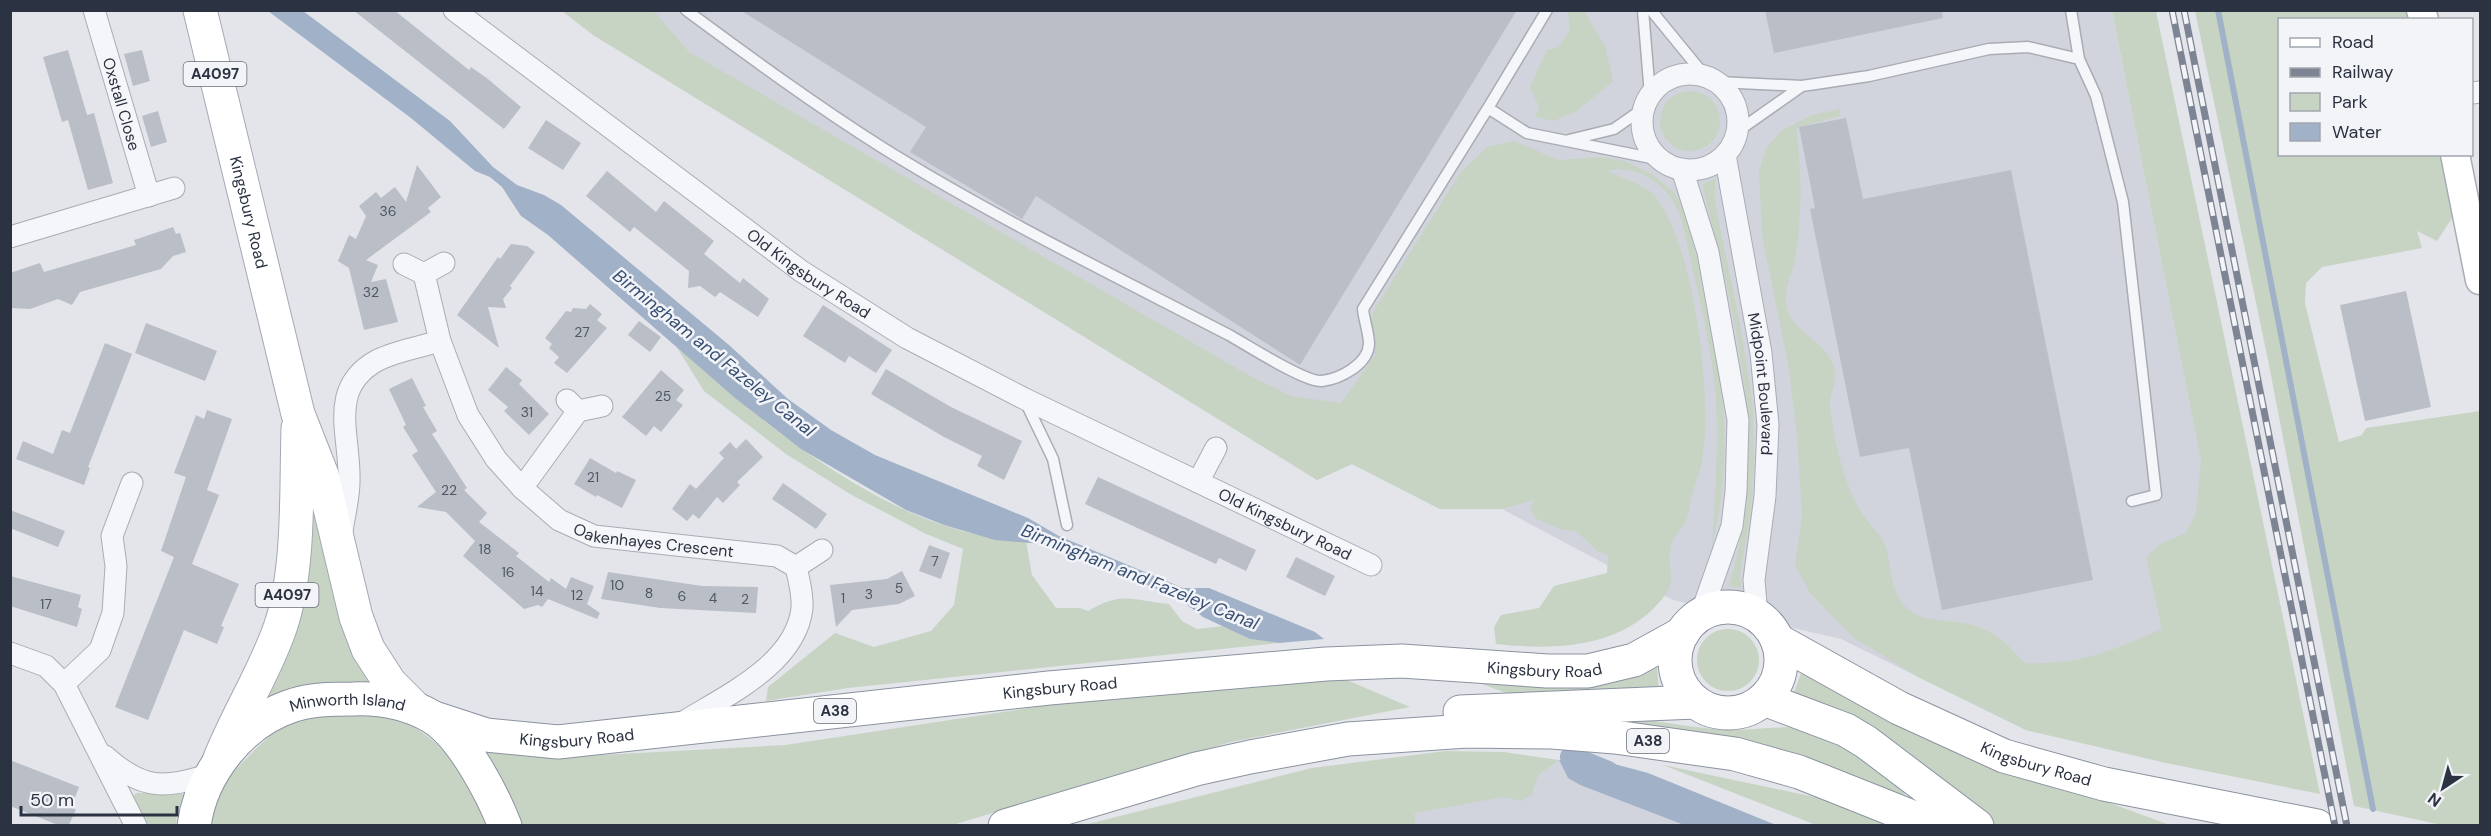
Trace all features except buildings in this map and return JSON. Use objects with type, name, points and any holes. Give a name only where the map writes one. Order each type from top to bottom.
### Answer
[{"type":"main road","name":"Kingsbury Road","points":[[200,10],[298,414],[322,475],[356,617],[368,649],[390,683],[424,712],[486,735],[548,741],[1050,688],[1326,664],[1402,661],[1547,671],[1588,670],[1634,660],[1692,624]]},
{"type":"main road","name":"Kingsbury Road","points":[[215,768],[235,721],[272,648],[286,601],[293,552],[298,414]]},
{"type":"main road","name":"A38","points":[[1692,624],[1712,610],[1736,607],[1767,628]]},
{"type":"main road","points":[[1692,624],[1677,647],[1675,662],[1678,677],[1685,691],[1695,702]]},
{"type":"main road","name":"Kingsbury Road","points":[[1767,628],[1899,708],[2004,756],[2104,784],[2317,825]]},
{"type":"main road","points":[[1767,628],[1781,655],[1780,671],[1774,687],[1764,699],[1846,730],[1977,825]]},
{"type":"main road","name":"Minworth Island","points":[[194,825],[200,795],[215,768],[253,728],[294,705],[331,699],[372,698],[424,712]]},
{"type":"main road","name":"A38","points":[[1348,739],[1387,723],[1431,714],[1512,707],[1695,702],[1723,713],[1738,712],[1764,699]]},
{"type":"main road","points":[[424,712],[481,775],[505,825]]},
{"type":"main road","name":"A38","points":[[1005,825],[1196,769],[1348,739],[1467,731],[1531,732],[1676,744],[1735,754],[1799,772],[1935,825]]},
{"type":"street","name":"Oxstall Close","points":[[94,10],[149,196]]},
{"type":"street","name":"Old Kingsbury Road","points":[[454,10],[801,271],[907,338],[1023,398],[1371,565]]},
{"type":"street","points":[[1691,73],[1711,79],[1728,91],[1735,104],[1738,131],[1725,155],[1712,165],[1698,169],[1682,169],[1661,160],[1651,150],[1644,137],[1642,122],[1647,101],[1666,79],[1677,75],[1691,73]]},
{"type":"street","name":"Midpoint Boulevard","points":[[1725,155],[1761,353],[1768,425],[1765,496],[1754,580],[1767,628]]},
{"type":"street","points":[[2454,156],[2481,280]]},
{"type":"street","name":"Midpoint Boulevard","points":[[1682,169],[1708,252],[1738,420],[1736,492],[1732,526],[1692,624]]},
{"type":"street","points":[[10,237],[174,188]]},
{"type":"street","points":[[404,264],[424,273],[444,263]]},
{"type":"street","name":"Oakenhayes Crescent","points":[[424,273],[440,340],[468,415],[496,459],[522,488],[559,520],[594,537],[777,556],[796,567]]},
{"type":"street","points":[[339,551],[350,482],[344,422],[345,399],[351,383],[378,360],[440,340]]},
{"type":"street","points":[[522,488],[572,405],[602,406]]},
{"type":"street","name":"Old Kingsbury Road","points":[[1198,482],[1216,448]]},
{"type":"street","points":[[64,684],[100,650],[113,613],[116,566],[112,536],[132,483]]},
{"type":"street","points":[[672,729],[775,662],[790,643],[802,608],[796,567],[822,550]]},
{"type":"street","points":[[10,652],[46,666],[64,684],[136,825]]},
{"type":"street","points":[[95,747],[126,775],[142,782],[156,784],[190,780],[215,768]]},
{"type":"lane","points":[[686,10],[765,68],[884,148],[1041,238],[1260,351],[1307,379],[1320,381],[1346,373],[1356,366],[1366,354],[1369,345],[1363,309],[1547,10]]},
{"type":"lane","points":[[1563,142],[1614,129],[1647,101],[1643,10]]},
{"type":"lane","points":[[1651,10],[1711,79],[1802,86],[1869,76],[1989,49],[2028,47],[2079,59]]},
{"type":"lane","points":[[2071,10],[2079,59],[2096,96],[2123,202],[2156,495],[2132,501]]},
{"type":"lane","points":[[1738,131],[1802,86]]},
{"type":"lane","points":[[1488,108],[1527,133],[1661,160]]},
{"type":"lane","points":[[1023,398],[1053,459],[1067,525]]},
{"type":"shaded area","points":[[577,11],[2112,11],[2213,521],[2135,747],[2026,730],[1841,639],[1673,600],[1502,509],[1440,509],[1352,464],[1317,480]]},
{"type":"shaded area","points":[[1559,760],[1568,778],[1580,785],[1684,825],[1226,826],[1364,787]]},
{"type":"green space","points":[[562,11],[654,11],[689,52],[1252,377],[1291,396],[1341,403],[1375,355],[1371,317],[1376,307],[1460,173],[1487,147],[1514,141],[1559,160],[1599,157],[1625,161],[1653,175],[1674,192],[1681,203],[1704,285],[1720,372],[1724,417],[1724,460],[1720,503],[1712,545],[1717,416],[1709,345],[1686,236],[1679,214],[1667,193],[1653,180],[1626,170],[1607,171],[1647,189],[1667,215],[1690,283],[1697,324],[1703,365],[1705,439],[1701,466],[1687,518],[1671,546],[1671,583],[1663,598],[1638,622],[1600,639],[1559,646],[1496,644],[1494,627],[1501,615],[1539,608],[1554,586],[1607,573],[1608,555],[1597,551],[1576,531],[1563,530],[1537,519],[1530,510],[1534,500],[1502,509],[1440,509],[1352,464],[1317,480],[593,35]]},
{"type":"green space","points":[[1568,11],[1584,11],[1605,46],[1613,81],[1577,111],[1554,121],[1535,117],[1539,107],[1530,87],[1547,50],[1559,47],[1570,29]]},
{"type":"green space","points":[[2112,11],[2156,11],[2320,794],[2166,763],[2026,730],[1918,677],[1853,637],[1810,593],[1795,565],[1802,516],[1797,436],[1789,369],[1762,236],[1759,171],[1766,148],[1781,131],[1812,115],[1840,109],[1840,116],[1796,128],[1800,207],[1796,255],[1786,290],[1786,303],[1794,322],[1825,351],[1835,370],[1830,406],[1840,460],[1860,510],[1884,542],[1894,587],[1900,600],[1907,609],[1926,618],[1969,624],[1992,633],[2024,663],[2079,659],[2111,650],[2162,629],[2146,557],[2160,544],[2186,533],[2196,514],[2201,461]]},
{"type":"green space","points":[[2195,11],[2406,11],[2408,18],[2278,18],[2278,156],[2440,156],[2454,215],[2437,241],[2417,231],[2422,248],[2322,267],[2306,283],[2305,303],[2339,442],[2362,435],[2366,428],[2480,411],[2480,825],[2442,825],[2354,806],[2268,360]]},
{"type":"green space","points":[[1684,91],[1696,91],[1707,96],[1715,104],[1720,121],[1718,133],[1707,146],[1696,151],[1684,151],[1673,146],[1665,138],[1660,127],[1660,115],[1665,104],[1673,96]]},
{"type":"green space","points":[[1715,179],[1715,203],[1739,318],[1753,405],[1754,460],[1751,512],[1740,574],[1742,588],[1729,586],[1741,534],[1747,483],[1748,433],[1737,335],[1702,184]]},
{"type":"green space","points":[[676,346],[793,443],[837,473],[883,499],[930,520],[978,535],[1026,541],[1032,575],[1056,608],[1080,608],[1088,611],[1110,601],[1128,598],[1169,604],[1182,621],[1197,629],[1224,626],[1250,639],[1279,643],[848,688],[766,701],[768,687],[835,633],[874,647],[931,631],[954,605],[963,549],[924,533],[850,494],[786,454],[704,391]]},
{"type":"green space","points":[[314,503],[374,685],[342,683],[316,686],[262,707],[308,504]]},
{"type":"green space","points":[[1728,629],[1740,631],[1750,638],[1757,648],[1759,660],[1757,672],[1750,682],[1740,689],[1728,691],[1716,689],[1706,682],[1699,672],[1697,660],[1699,648],[1706,638],[1716,631]]},
{"type":"green space","points":[[1657,667],[1659,690],[1514,696],[1453,673],[1608,682]]},
{"type":"green space","points":[[1802,670],[2044,779],[2170,825],[1995,825],[1793,696]]},
{"type":"green space","points":[[1340,677],[1410,707],[1231,742],[949,826],[518,825],[475,746],[582,756],[785,745],[1102,697]]},
{"type":"green space","points":[[344,708],[398,720],[416,728],[430,738],[454,764],[490,826],[210,826],[215,802],[224,783],[241,763],[274,732],[295,718]]},
{"type":"green space","points":[[1637,719],[1725,730],[1782,727],[1811,729],[1838,739],[1874,764],[1909,793],[1900,795],[1580,723]]},
{"type":"green space","points":[[1446,751],[1504,752],[1559,760],[1538,775],[1532,794],[1522,801],[1503,797],[1415,813],[1415,825],[1084,825],[1312,768]]},
{"type":"green space","points":[[1663,765],[1834,801],[1907,825],[1816,825]]},
{"type":"green space","points":[[137,793],[185,794],[177,813],[176,825],[148,825],[133,796]]},
{"type":"water","points":[[268,11],[303,11],[450,121],[493,167],[517,185],[544,195],[561,205],[729,345],[788,399],[831,430],[875,455],[1028,518],[1059,536],[1183,588],[1209,588],[1315,632],[1324,639],[1279,643],[1250,639],[1203,617],[1178,598],[1054,545],[995,540],[944,525],[906,510],[801,449],[735,398],[548,235],[521,216],[502,187],[490,177],[475,171],[411,118]]},
{"type":"water","points":[[1559,760],[1607,762],[1648,773],[1776,825],[1684,825],[1580,785],[1568,778]]},
{"type":"waterway","points":[[2218,10],[2373,809]]},
{"type":"waterway","name":"Birmingham and Fazeley Canal","points":[[1571,757],[1608,772]]},
{"type":"railway","points":[[2172,10],[2335,826]]},
{"type":"railway","points":[[2184,10],[2347,826]]}]
